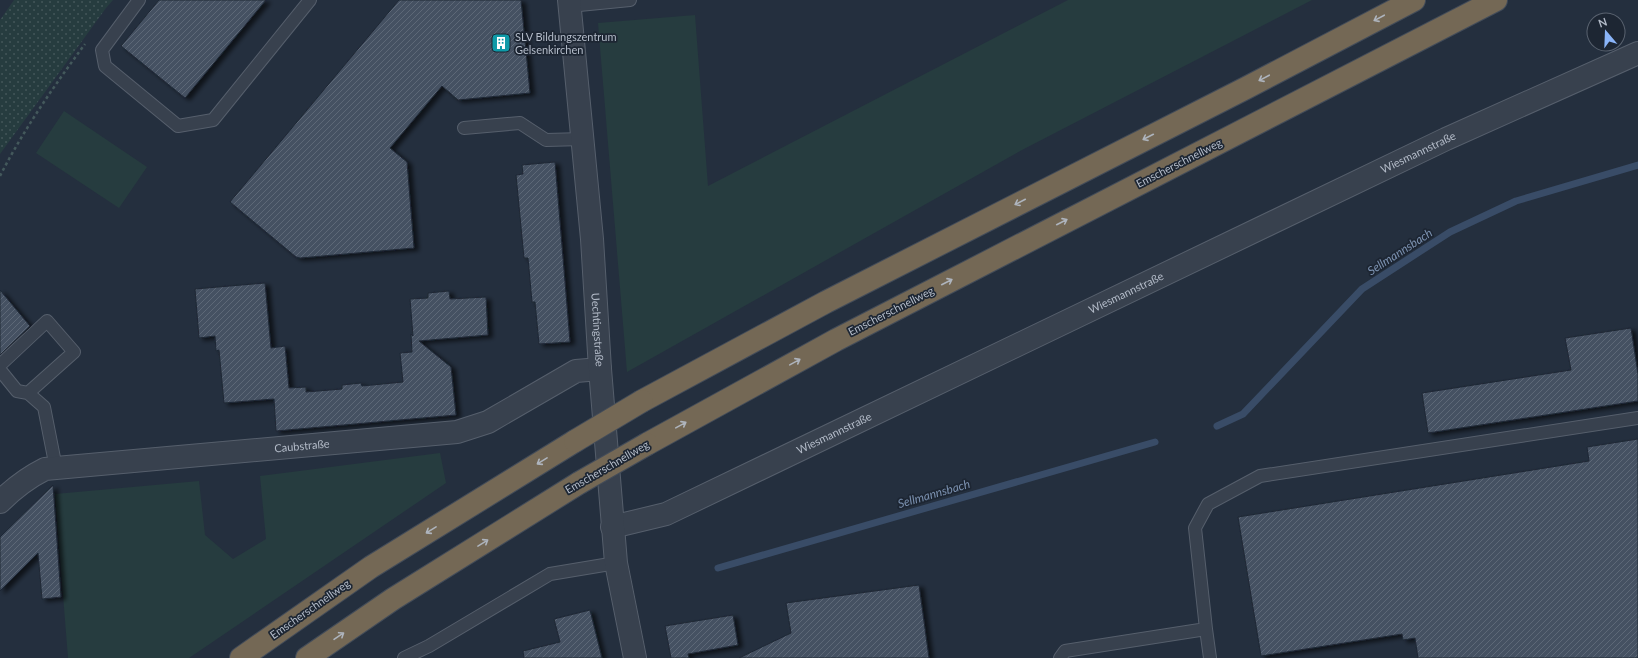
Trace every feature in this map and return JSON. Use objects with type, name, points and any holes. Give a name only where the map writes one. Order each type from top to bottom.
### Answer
[{"type":"highway","name":"Emscherschnellweg","points":[[241,658],[371,567],[642,401],[826,302],[1414,0]]},
{"type":"highway","name":"Emscherschnellweg","points":[[306,658],[392,599],[579,483],[647,444],[836,340],[1496,0]]},
{"type":"street","name":"Uechtingstraße","points":[[569,3],[592,239],[612,527],[616,563],[635,658]]},
{"type":"street","name":"Wiesmannstraße","points":[[612,527],[666,514],[1446,139],[1638,53]]},
{"type":"street","name":"Caubstraße","points":[[0,502],[30,476],[45,469],[457,432],[488,422],[576,371],[600,369]]},
{"type":"lane","points":[[139,0],[102,50],[105,66],[178,126],[213,120],[310,0]]},
{"type":"lane","points":[[569,3],[630,0]]},
{"type":"lane","points":[[464,128],[520,122],[546,140],[583,139]]},
{"type":"lane","points":[[0,365],[47,320],[74,352],[28,393]]},
{"type":"lane","points":[[0,370],[18,391],[28,393],[44,407],[56,468]]},
{"type":"lane","points":[[1210,658],[1195,528],[1208,504],[1260,476],[1638,418]]},
{"type":"lane","points":[[404,658],[429,646],[550,574],[616,563]]},
{"type":"lane","points":[[1060,658],[1065,651],[1206,629]]},
{"type":"path","points":[[0,176],[19,141],[85,43]]},
{"type":"green space","points":[[14,0],[113,0],[0,154],[0,20]]},
{"type":"green space","points":[[1068,0],[1312,0],[1022,150],[627,372],[598,23],[695,15],[708,186]]},
{"type":"green space","points":[[64,111],[147,167],[119,208],[36,153]]},
{"type":"green space","points":[[440,453],[446,483],[189,658],[68,658],[55,494],[199,481],[205,535],[233,559],[266,539],[260,476]]},
{"type":"building","points":[[159,0],[266,0],[185,98],[121,46]]},
{"type":"building","points":[[399,0],[521,0],[530,93],[458,100],[442,86],[390,148],[407,162],[414,248],[300,258],[296,257],[230,202]]},
{"type":"building","points":[[555,162],[570,342],[539,344],[535,302],[532,302],[528,258],[524,258],[516,175],[523,174],[522,165]]},
{"type":"building","points":[[265,283],[271,348],[285,346],[289,388],[306,387],[306,392],[342,389],[342,385],[361,383],[362,386],[403,382],[400,353],[412,352],[411,334],[413,336],[410,299],[428,298],[428,293],[449,291],[450,299],[486,297],[488,335],[419,341],[451,367],[456,415],[276,431],[274,399],[224,403],[219,350],[216,351],[215,336],[199,338],[195,289]]},
{"type":"building","points":[[0,290],[30,326],[0,355]]},
{"type":"building","points":[[1631,328],[1638,374],[1638,401],[1428,433],[1422,393],[1571,370],[1565,338]]},
{"type":"building","points":[[1638,439],[1638,658],[1418,658],[1415,638],[1403,640],[1402,634],[1261,656],[1238,517],[1589,461],[1587,447]]},
{"type":"building","points":[[53,485],[61,597],[42,599],[38,553],[0,591],[0,537]]},
{"type":"building","points":[[919,585],[929,658],[739,658],[791,633],[786,603]]},
{"type":"building","points":[[590,610],[602,658],[524,658],[523,651],[560,642],[554,619]]},
{"type":"building","points":[[733,615],[738,645],[688,654],[689,658],[671,658],[665,626]]},
{"type":"waterway","name":"Sellmannsbach","points":[[1217,426],[1243,414],[1362,289],[1450,232],[1516,201],[1638,165]]},
{"type":"waterway","name":"Sellmannsbach","points":[[718,568],[1155,442]]},
{"type":"place","name":"SLV Bildungszentrum Gelsenkirchen","points":[[501,43]]}]
